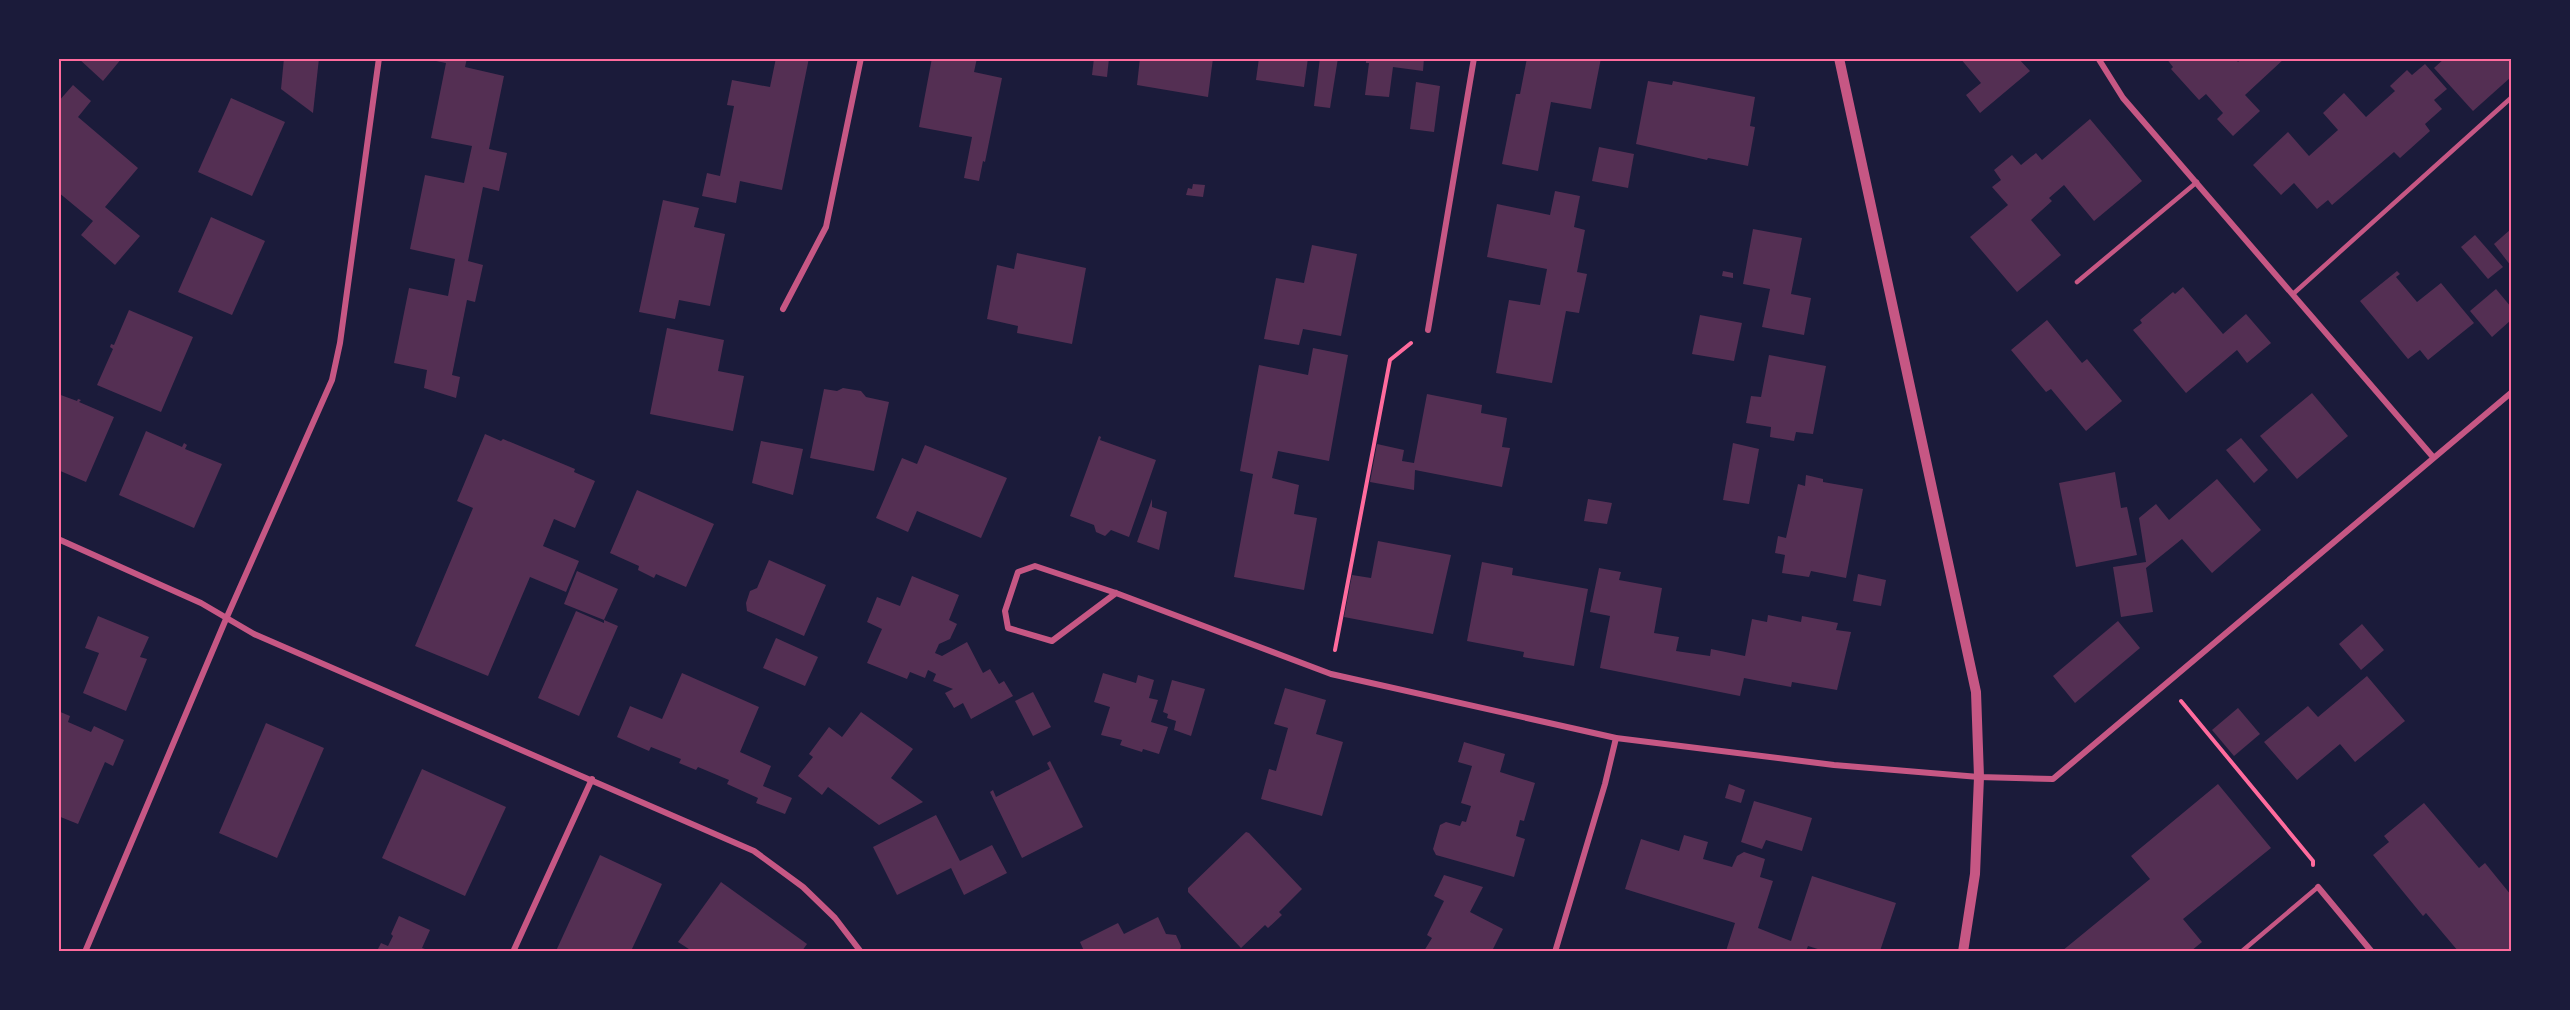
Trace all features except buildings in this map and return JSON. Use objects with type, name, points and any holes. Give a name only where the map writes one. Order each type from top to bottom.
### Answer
[{"type":"street","points":[[85,951],[226,619],[332,380],[340,343],[379,58]]},
{"type":"street","points":[[783,309],[826,227],[861,58]]},
{"type":"street","points":[[1428,330],[1474,58]]},
{"type":"street","points":[[1839,58],[1976,692],[1979,777],[1975,874],[1963,951]]},
{"type":"street","points":[[2098,58],[2123,98],[2433,457]]},
{"type":"street","points":[[1116,593],[1052,641],[1008,628],[1005,611],[1018,572],[1035,566],[1116,593],[1331,674],[1616,738],[1834,765],[1979,777],[2053,779],[2511,392]]},
{"type":"street","points":[[58,539],[201,603],[254,634],[754,851],[811,895],[835,918],[861,951]]},
{"type":"street","points":[[1555,951],[1605,784],[1616,738]]},
{"type":"street","points":[[513,951],[592,779]]},
{"type":"street","points":[[2318,887],[2372,951]]},
{"type":"lane","points":[[2294,294],[2511,97]]},
{"type":"lane","points":[[2077,282],[2197,182]]},
{"type":"lane","points":[[2241,951],[2318,887]]},
{"type":"path","points":[[1331,674],[1390,360],[1428,330]]},
{"type":"path","points":[[2167,684],[2313,861],[2318,887]]}]
